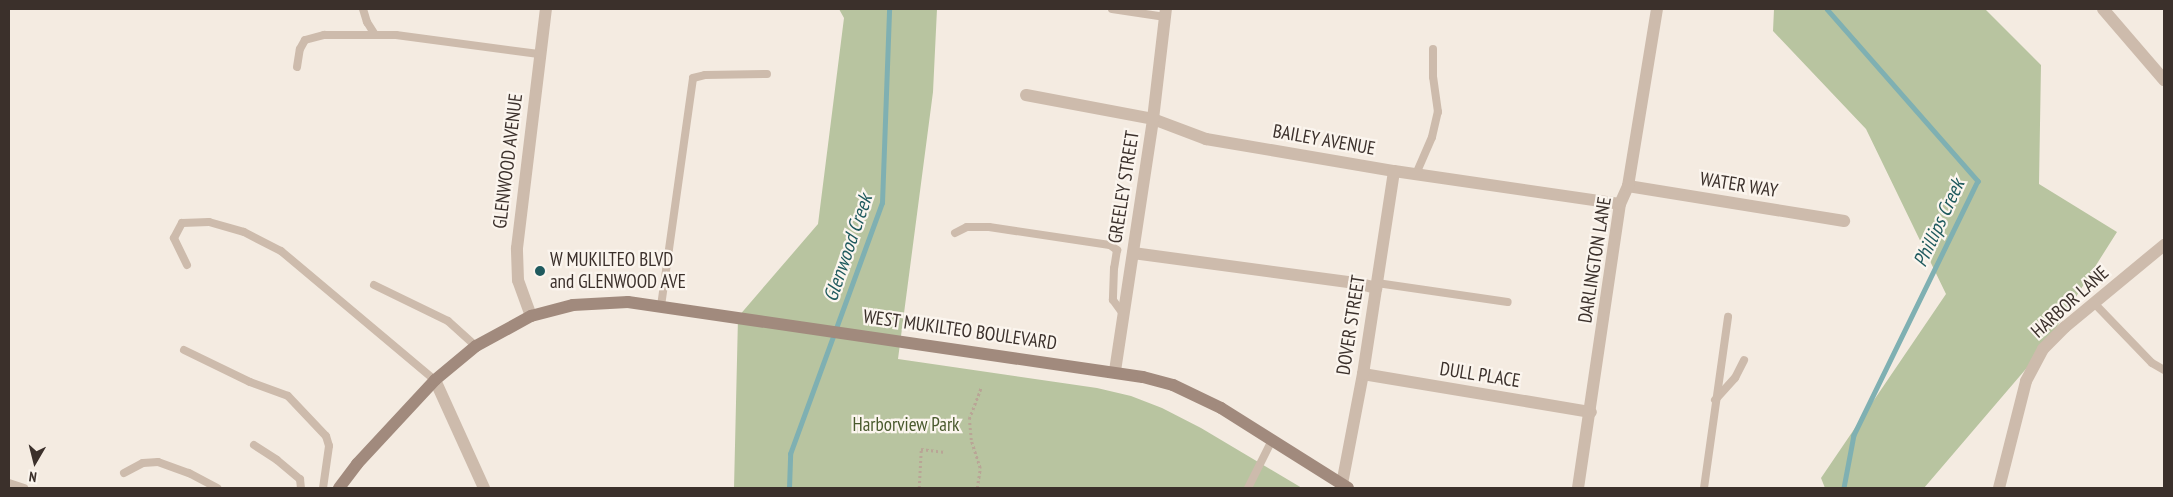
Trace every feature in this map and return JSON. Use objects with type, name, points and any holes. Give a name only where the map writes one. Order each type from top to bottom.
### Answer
[{"type":"main road","name":"WEST MUKILTEO BOULEVARD","points":[[339,488],[356,464],[435,380],[476,346],[531,316],[573,304],[628,302],[1115,371],[1173,385],[1196,395],[1345,486]]},
{"type":"street","name":"GLENWOOD AVENUE","points":[[531,316],[518,280],[517,248],[546,9]]},
{"type":"street","name":"DARLINGTON LANE","points":[[1578,488],[1591,412],[1620,204],[1628,186],[1657,9]]},
{"type":"street","points":[[2103,9],[2164,80]]},
{"type":"street","name":"GREELEY STREET","points":[[1115,371],[1153,119],[1166,13]]},
{"type":"street","name":"BAILEY AVENUE","points":[[1026,95],[1153,119],[1206,139],[1394,171],[1620,204]]},
{"type":"street","name":"DOVER STREET","points":[[1345,486],[1394,171]]},
{"type":"street","name":"WATER WAY","points":[[1628,186],[1844,221]]},
{"type":"street","name":"HARBOR LANE","points":[[1999,488],[2026,380],[2044,349],[2094,303],[2164,245]]},
{"type":"street","points":[[1133,253],[1377,286]]},
{"type":"street","name":"DULL PLACE","points":[[1363,374],[1591,412]]},
{"type":"street","points":[[435,380],[484,488]]},
{"type":"lane","points":[[363,9],[366,22],[375,35]]},
{"type":"lane","points":[[1112,9],[1166,13]]},
{"type":"lane","points":[[297,67],[300,49],[305,40],[324,35],[396,35],[540,54]]},
{"type":"lane","points":[[1416,174],[1432,138],[1438,112],[1433,77],[1433,49]]},
{"type":"lane","points":[[661,306],[693,78],[705,75],[767,74]]},
{"type":"lane","points":[[187,265],[174,238],[182,223],[209,222],[244,232],[281,251],[435,380]]},
{"type":"lane","points":[[955,233],[967,227],[989,227],[1110,245],[1117,250],[1114,268],[1113,300],[1123,314]]},
{"type":"lane","points":[[374,285],[448,321],[476,346]]},
{"type":"lane","points":[[1377,286],[1508,302]]},
{"type":"lane","points":[[2094,303],[2152,363],[2164,370]]},
{"type":"lane","points":[[1704,488],[1728,317]]},
{"type":"lane","points":[[184,350],[250,382],[288,396],[326,436],[329,446],[323,488]]},
{"type":"lane","points":[[1715,400],[1735,378],[1744,360]]},
{"type":"lane","points":[[1248,488],[1272,440]]},
{"type":"lane","points":[[254,445],[295,474],[300,479],[302,488]]},
{"type":"lane","points":[[124,473],[143,463],[158,462],[189,473],[218,488]]},
{"type":"lane","points":[[9,483],[24,488]]},
{"type":"path","points":[[977,488],[980,468],[972,440],[969,419],[981,388]]},
{"type":"path","points":[[919,488],[921,449],[945,452]]},
{"type":"green space","name":"Harborview Park","points":[[839,9],[937,9],[933,92],[898,359],[1097,388],[1131,396],[1162,408],[1201,428],[1302,488],[734,488],[738,317],[818,224],[844,18]]},
{"type":"green space","points":[[1774,9],[1985,9],[2041,65],[2039,184],[2117,232],[2043,349],[1924,488],[1825,488],[1821,478],[1946,294],[1866,129],[1773,31]]},
{"type":"waterway","name":"Glenwood Creek","points":[[789,488],[790,454],[882,203],[889,9]]},
{"type":"waterway","name":"Phillips Creek","points":[[1827,9],[1978,181],[1854,435],[1844,488]]},
{"type":"place","name":"W MUKILTEO BLVD and GLENWOOD AVE","points":[[540,271]]}]
